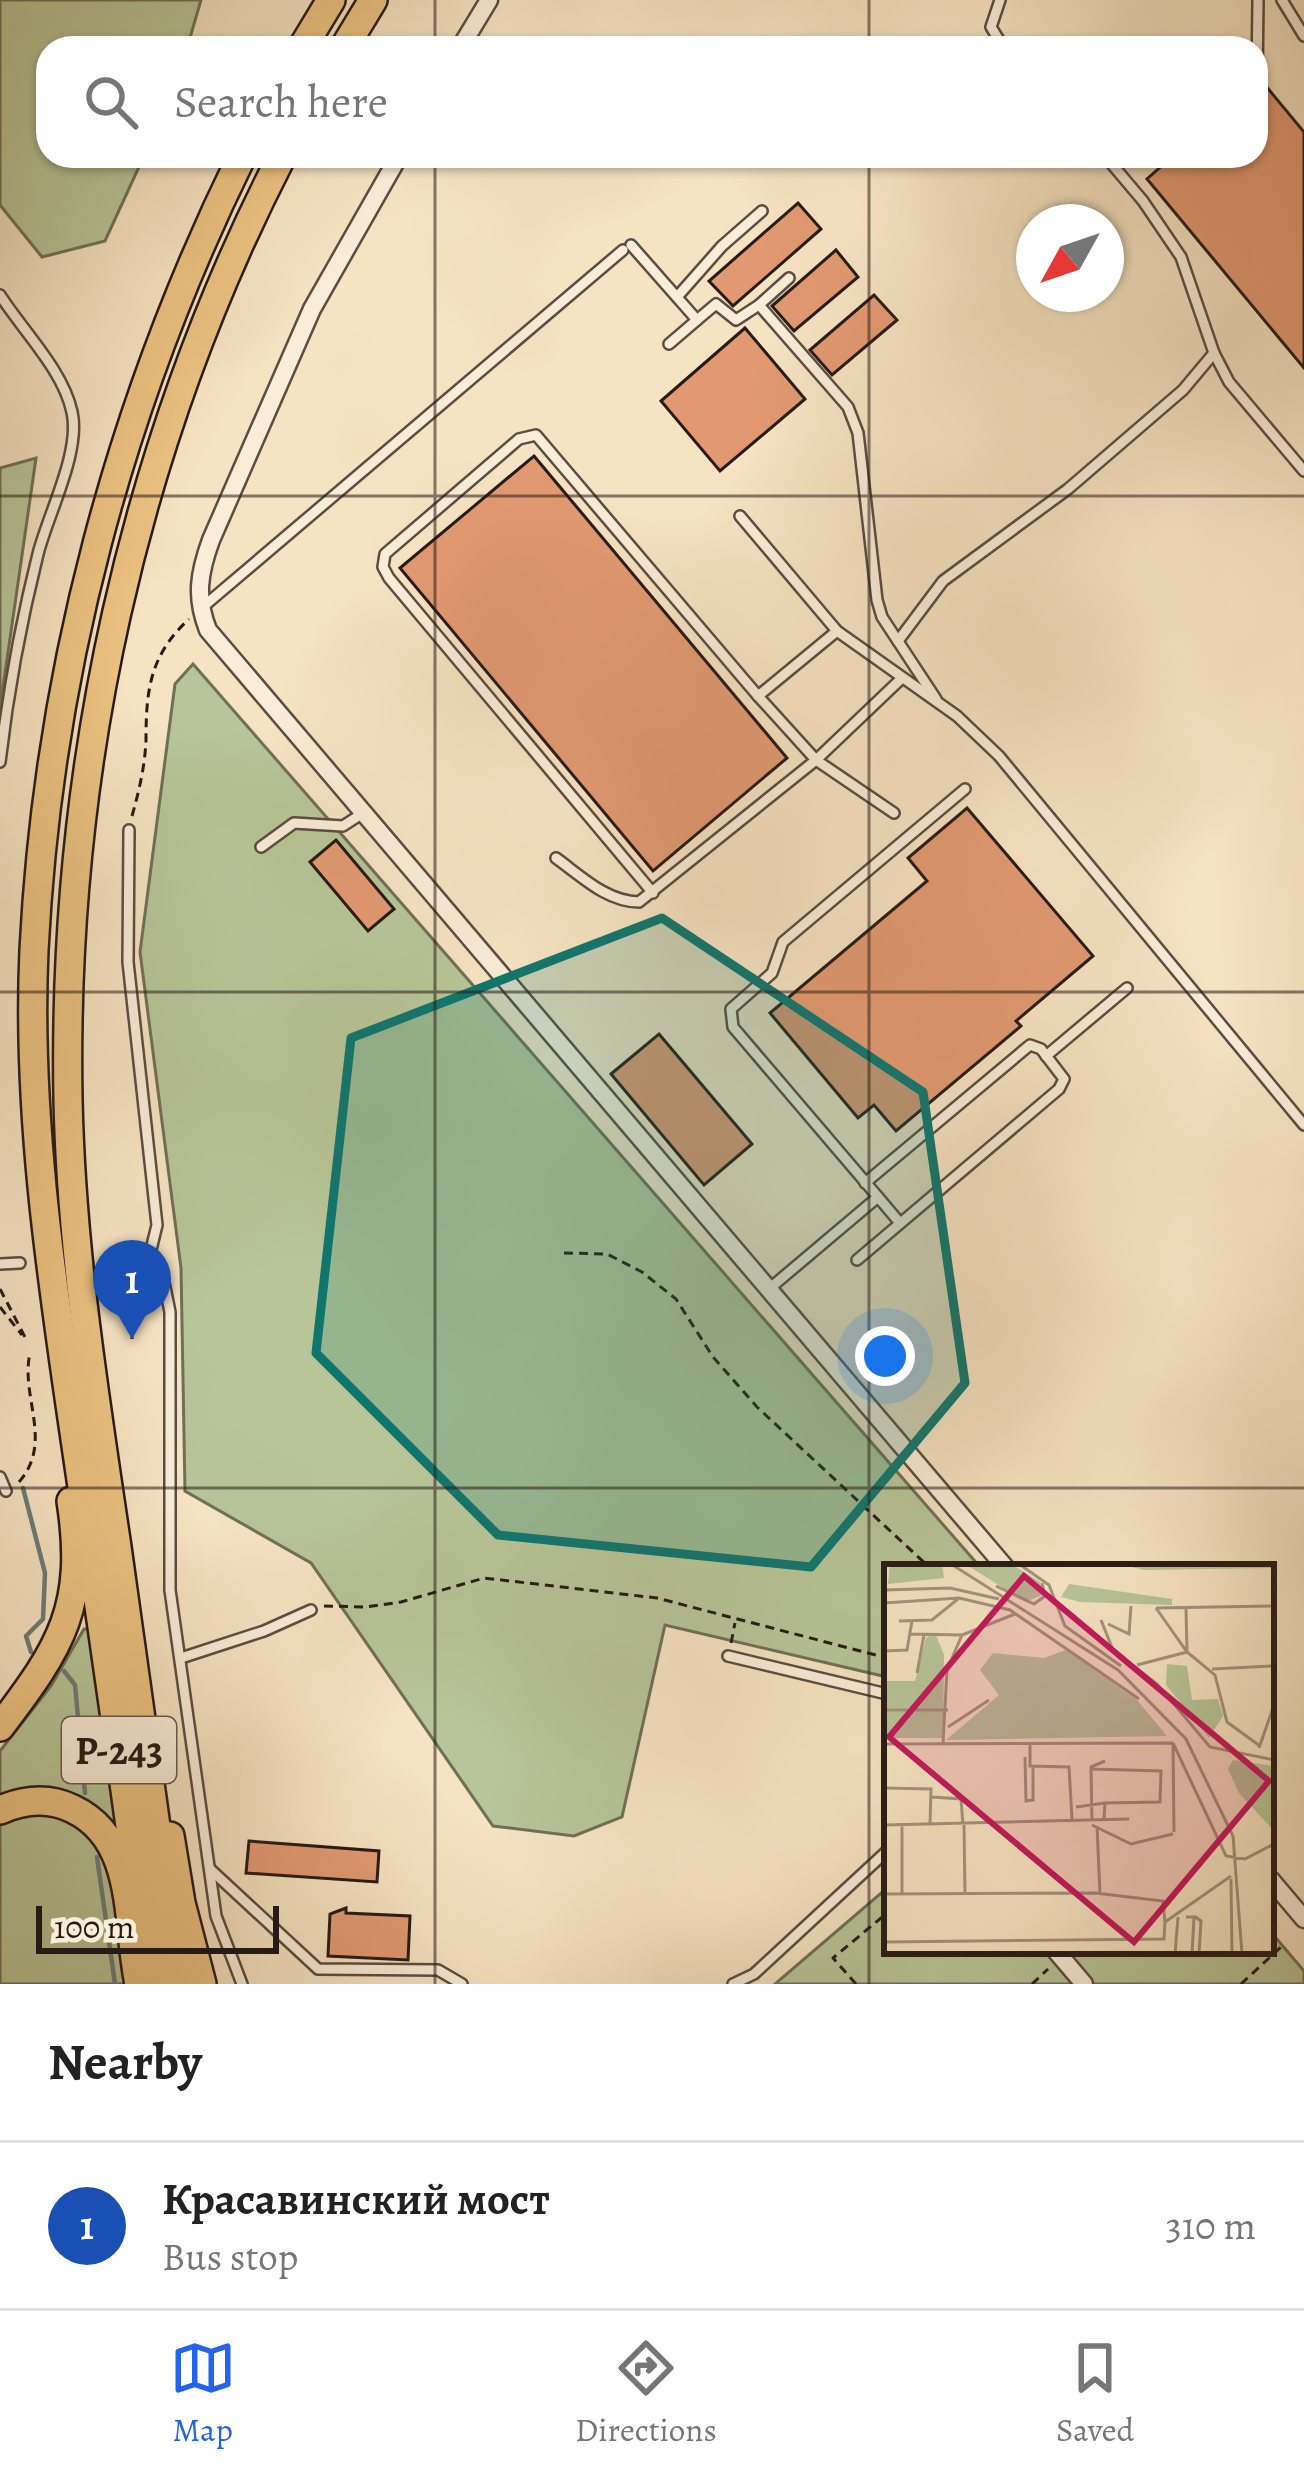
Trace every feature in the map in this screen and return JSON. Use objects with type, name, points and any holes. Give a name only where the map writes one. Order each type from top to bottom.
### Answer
[{"type":"main road","points":[[309,36],[331,0]]},
{"type":"main road","points":[[351,36],[373,0]]},
{"type":"main road","name":"Р-243","points":[[152,1984],[41,1162],[34,950],[50,788],[69,669],[107,502],[137,404],[177,300],[237,168]]},
{"type":"main road","name":"Р-243","points":[[178,1984],[79,1270],[68,1103],[69,952],[84,791],[107,655],[155,463],[210,312],[276,168]]},
{"type":"main road","points":[[0,1727],[50,1658],[75,1592],[75,1529],[41,1291],[41,1162]]},
{"type":"main road","points":[[61,1437],[87,1516]]},
{"type":"main road","points":[[118,1552],[148,1682],[181,1903],[202,1984]]},
{"type":"main road","points":[[0,1810],[26,1802],[60,1804],[86,1816],[108,1838],[122,1865],[139,1984]]},
{"type":"street","points":[[467,36],[489,0]]},
{"type":"street","points":[[392,168],[312,309],[199,574],[200,609],[208,630],[1002,1564]]},
{"type":"street","points":[[1274,1884],[1304,1919]]},
{"type":"street","points":[[1059,1954],[1084,1984]]},
{"type":"lane","points":[[997,36],[991,27],[1000,0]]},
{"type":"lane","points":[[1257,36],[1258,0]]},
{"type":"lane","points":[[1282,0],[1304,36]]},
{"type":"lane","points":[[1291,10],[1303,0]]},
{"type":"lane","points":[[1115,168],[1181,257],[1214,353],[1229,382],[1304,471]]},
{"type":"lane","points":[[677,298],[722,246],[762,212]]},
{"type":"lane","points":[[200,609],[627,247],[697,320]]},
{"type":"lane","points":[[669,344],[716,304],[736,320],[790,278]]},
{"type":"lane","points":[[0,295],[63,386],[73,415],[72,443],[29,596],[0,762]]},
{"type":"lane","points":[[759,304],[856,420],[877,600],[939,704]]},
{"type":"lane","points":[[898,641],[943,580],[1068,489],[1183,390],[1214,353]]},
{"type":"lane","points":[[653,893],[383,567],[385,554],[519,439],[536,435],[816,760],[894,813]]},
{"type":"lane","points":[[740,516],[837,631],[939,704],[999,756],[1304,1125]]},
{"type":"lane","points":[[758,696],[837,631]]},
{"type":"lane","points":[[556,858],[624,902],[639,902],[816,760],[902,678]]},
{"type":"lane","points":[[900,1223],[733,1027],[730,1009],[772,973],[783,942],[964,789]]},
{"type":"lane","points":[[262,847],[294,823],[344,826],[363,813]]},
{"type":"lane","points":[[130,830],[128,962],[158,1225],[148,1262]]},
{"type":"lane","points":[[1046,1056],[1127,988]]},
{"type":"lane","points":[[857,1260],[1064,1084],[1064,1078],[1035,1045],[1025,1048],[865,1183]]},
{"type":"lane","points":[[769,1289],[878,1198]]},
{"type":"lane","points":[[115,1253],[148,1262],[162,1272],[170,1312],[169,1567],[216,1916],[242,1984]]},
{"type":"lane","points":[[0,1264],[20,1263]]},
{"type":"lane","points":[[0,1477],[6,1491]]},
{"type":"lane","points":[[181,1658],[311,1610]]},
{"type":"lane","points":[[728,1656],[884,1693]]},
{"type":"lane","points":[[733,1984],[754,1975],[884,1854]]},
{"type":"lane","points":[[210,1869],[318,1969],[438,1970],[462,1984]]},
{"type":"path","points":[[130,830],[143,768],[148,681],[170,636],[200,609]]},
{"type":"path","points":[[564,1253],[607,1254],[676,1299],[713,1357],[757,1407],[925,1564]]},
{"type":"path","points":[[132,1339],[133,1315],[148,1262]]},
{"type":"path","points":[[0,1289],[27,1341],[0,1307]]},
{"type":"path","points":[[6,1491],[23,1478],[36,1449],[29,1353]]},
{"type":"path","points":[[311,1610],[332,1603],[366,1607],[401,1601],[484,1578],[657,1598],[884,1657]]},
{"type":"path","points":[[728,1656],[736,1619]]},
{"type":"path","points":[[856,1984],[833,1958],[884,1915]]},
{"type":"path","points":[[1274,1953],[1282,1946]]},
{"type":"path","points":[[1241,1984],[1273,1954]]},
{"type":"highlighted area","points":[[662,918],[923,1092],[965,1383],[811,1567],[498,1535],[316,1353],[351,1038]]},
{"type":"green space","points":[[0,0],[201,0],[190,36],[36,36],[36,168],[138,168],[105,241],[42,257],[0,205]]},
{"type":"green space","points":[[36,458],[0,708],[0,468]]},
{"type":"green space","points":[[193,664],[977,1564],[884,1564],[884,1676],[665,1625],[622,1817],[574,1836],[493,1826],[311,1563],[185,1491],[181,1268],[140,952],[175,684]]},
{"type":"green space","points":[[84,1629],[90,1629],[93,1636],[117,1831],[0,1801],[0,1751],[51,1686]]},
{"type":"green space","points":[[59,1811],[105,1849],[133,1984],[0,1984],[0,1819]]},
{"type":"green space","points":[[884,1891],[884,1954],[1274,1954],[1274,1936],[1304,1971],[1304,1984],[775,1984]]},
{"type":"building","points":[[1268,89],[1304,132],[1304,368],[1147,179],[1159,168],[1268,168]]},
{"type":"building","points":[[798,203],[821,229],[733,306],[709,281]]},
{"type":"building","points":[[836,250],[858,277],[794,331],[772,306]]},
{"type":"building","points":[[874,295],[897,320],[832,375],[810,350]]},
{"type":"building","points":[[745,328],[805,399],[720,471],[661,401]]},
{"type":"building","points":[[534,456],[787,758],[653,871],[400,568]]},
{"type":"building","points":[[967,808],[1093,956],[1016,1021],[1021,1026],[896,1131],[874,1105],[858,1118],[770,1013],[927,881],[908,858]]},
{"type":"building","points":[[336,840],[394,909],[368,931],[310,862]]},
{"type":"building","points":[[659,1034],[752,1144],[704,1185],[611,1074]]},
{"type":"building","points":[[249,1841],[379,1851],[377,1882],[246,1873]]},
{"type":"building","points":[[346,1908],[346,1913],[410,1916],[408,1960],[328,1956],[330,1914]]},
{"type":"waterway","points":[[23,1488],[45,1573],[43,1619],[26,1636],[31,1652]]},
{"type":"waterway","points":[[64,1671],[75,1685],[85,1793]]},
{"type":"waterway","points":[[97,1857],[115,1984]]},
{"type":"place","name":"Красавинский мост","points":[[132,1339]]}]
